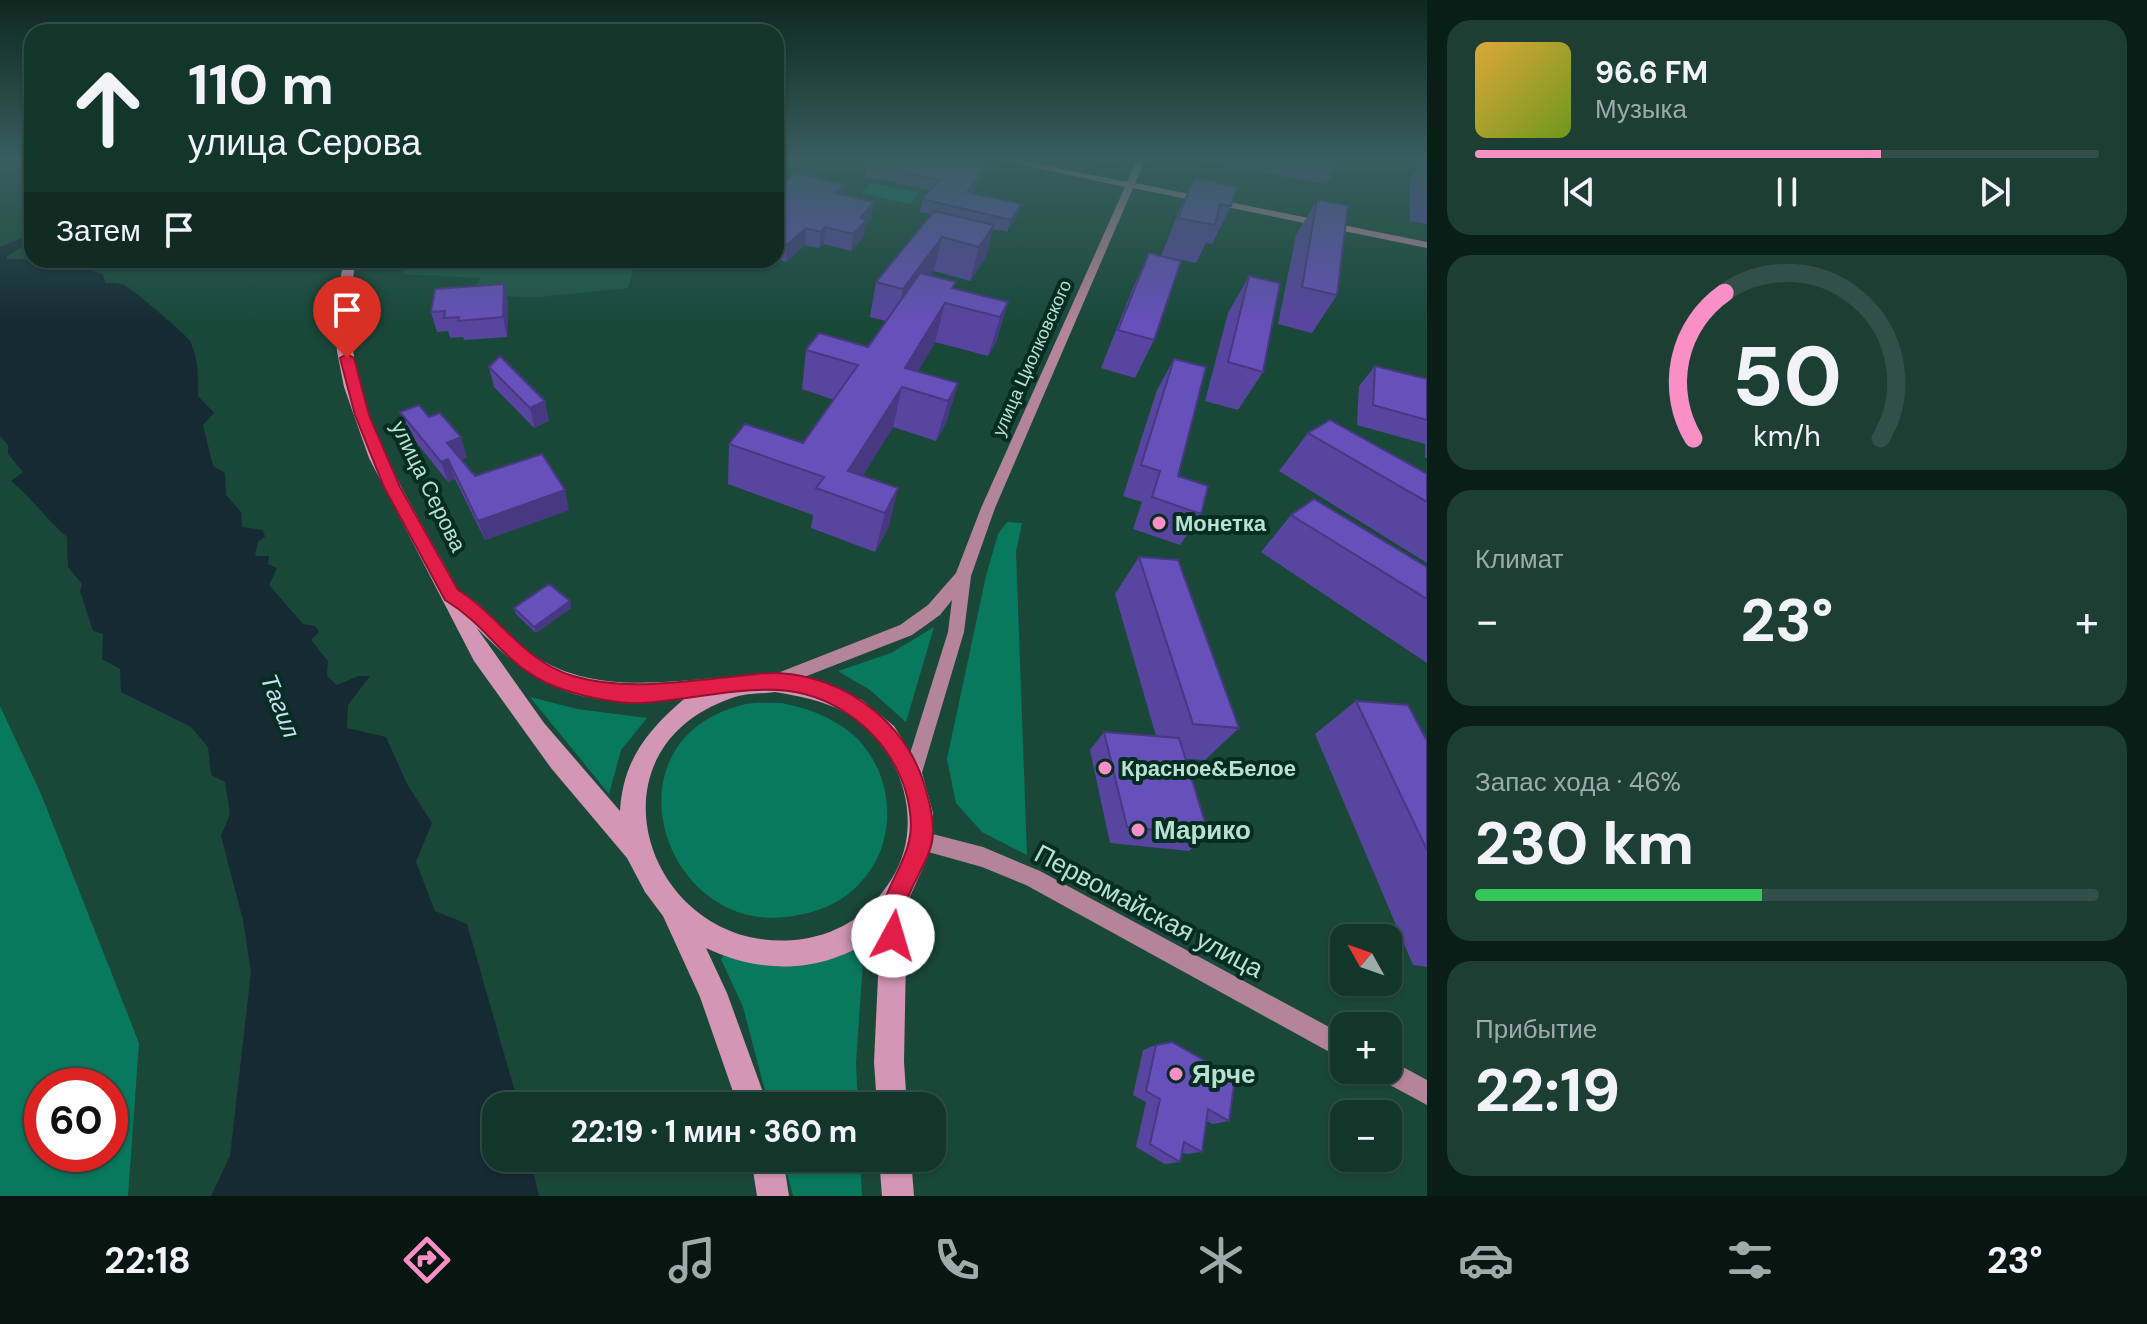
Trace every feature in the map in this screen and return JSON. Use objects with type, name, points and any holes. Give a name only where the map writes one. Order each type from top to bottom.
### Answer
[{"type":"main road","name":"улица Серова","points":[[349,268],[342,316],[350,378],[392,487],[471,637],[509,694],[559,760],[639,852]]},
{"type":"main road","name":"улица Серова","points":[[451,595],[466,604],[517,655],[539,671],[570,683],[611,693],[641,694],[734,685]]},
{"type":"main road","points":[[748,1092],[713,993],[672,907],[652,881],[639,852],[632,814],[637,778],[651,745],[673,718],[701,698],[734,685],[776,681],[810,687],[832,695],[871,719],[895,745],[912,776],[921,811],[921,841],[894,904],[889,1062],[891,1092]]},
{"type":"main road","points":[[672,907],[712,937],[760,953],[812,953],[858,936],[894,904]]},
{"type":"main road","points":[[769,1172],[773,1196]]},
{"type":"main road","points":[[896,1172],[898,1196]]},
{"type":"street","name":"улица Циолковского","points":[[912,776],[956,632],[963,576],[988,508],[1116,214]]},
{"type":"street","points":[[1272,214],[1427,245]]},
{"type":"street","name":"улица Циолковского","points":[[776,681],[906,630],[934,610],[963,576]]},
{"type":"street","name":"Первомайская улица","points":[[921,841],[983,857],[1033,878],[1330,1040]]},
{"type":"street","points":[[1402,1079],[1427,1093]]},
{"type":"shaded area","points":[[404,268],[634,268],[628,288],[540,297],[471,296],[480,278],[403,274]]},
{"type":"shaded area","points":[[1007,522],[1022,523],[1016,552],[1027,855],[982,832],[956,803],[947,759],[986,576],[998,534]]},
{"type":"shaded area","points":[[934,627],[906,722],[870,690],[838,671],[891,653]]},
{"type":"shaded area","points":[[530,697],[577,709],[647,718],[621,750],[609,794]]},
{"type":"shaded area","points":[[782,703],[829,718],[859,741],[880,775],[886,795],[885,835],[869,872],[838,901],[799,915],[752,916],[713,899],[684,870],[666,833],[662,793],[672,755],[700,724],[746,704]]},
{"type":"shaded area","points":[[0,706],[41,794],[139,1043],[128,1196],[0,1196]]},
{"type":"shaded area","points":[[728,948],[807,960],[864,948],[856,1063],[857,1092],[765,1092],[743,1007],[721,959]]},
{"type":"shaded area","points":[[787,1172],[861,1172],[862,1196],[793,1196]]},
{"type":"water","name":"Тагил","points":[[24,237],[24,246],[7,259],[24,259],[24,268],[87,268],[103,274],[105,283],[124,285],[190,341],[196,361],[198,396],[214,413],[203,425],[213,466],[225,473],[226,495],[241,512],[242,527],[263,530],[265,537],[258,542],[255,556],[269,556],[268,564],[277,568],[269,585],[303,624],[315,626],[319,632],[311,640],[328,661],[327,676],[337,685],[358,676],[370,676],[348,705],[347,728],[386,737],[407,784],[432,823],[416,862],[435,911],[467,924],[515,1092],[482,1092],[482,1172],[533,1172],[539,1196],[211,1196],[230,1156],[251,972],[243,920],[221,836],[230,814],[225,782],[211,775],[208,747],[191,727],[121,692],[120,669],[102,659],[103,634],[93,631],[80,591],[82,584],[68,567],[67,537],[11,481],[23,472],[8,454],[8,445],[0,436],[0,247]]},
{"type":"building","points":[[784,214],[864,214],[860,218],[867,220],[853,234],[825,227],[821,232],[806,228],[787,245],[784,244]]},
{"type":"building","points":[[932,214],[946,214],[994,225],[979,247],[942,237],[903,289],[876,282]]},
{"type":"building","points":[[985,214],[1015,214],[1011,220]]},
{"type":"building","points":[[1180,214],[1218,214],[1215,225],[1178,218]]},
{"type":"building","points":[[1315,214],[1347,214],[1337,295],[1302,287]]},
{"type":"building","points":[[1149,253],[1181,261],[1154,340],[1118,330]]},
{"type":"building","points":[[920,273],[956,282],[952,288],[1008,302],[1000,317],[945,303],[905,368],[958,383],[948,401],[902,387],[848,471],[898,488],[885,513],[816,488],[824,477],[729,444],[745,424],[803,443],[858,365],[806,350],[819,333],[868,347]]},
{"type":"building","points":[[1249,276],[1280,283],[1263,372],[1228,362]]},
{"type":"building","points":[[504,284],[503,317],[458,321],[459,317],[444,318],[445,311],[431,312],[435,289]]},
{"type":"building","points":[[500,356],[545,401],[530,408],[489,367]]},
{"type":"building","points":[[1174,359],[1206,367],[1178,476],[1208,486],[1201,514],[1152,497],[1160,471],[1141,465]]},
{"type":"building","points":[[1375,366],[1427,379],[1427,420],[1373,405]]},
{"type":"building","points":[[419,405],[429,417],[440,413],[461,437],[447,443],[475,476],[542,454],[565,490],[478,521],[448,459],[441,462],[400,412]]},
{"type":"building","points":[[1330,420],[1427,474],[1427,502],[1308,433]]},
{"type":"building","points":[[1314,499],[1427,567],[1427,599],[1291,515]]},
{"type":"building","points":[[1139,557],[1178,560],[1239,728],[1193,724]]},
{"type":"building","points":[[549,584],[570,601],[534,627],[514,608]]},
{"type":"building","points":[[1356,701],[1408,705],[1427,741],[1427,850]]},
{"type":"building","points":[[1104,732],[1179,738],[1209,835],[1127,827]]},
{"type":"building","points":[[1172,1042],[1235,1078],[1229,1121],[1208,1109],[1202,1152],[1184,1142],[1180,1162],[1150,1144],[1160,1099],[1146,1091],[1156,1045]]},
{"type":"place","name":"Монетка","points":[[1159,523]]},
{"type":"place","name":"Красное&Белое","points":[[1105,768]]},
{"type":"place","name":"Марико","points":[[1138,830]]},
{"type":"place","name":"Ярче","points":[[1176,1074]]},
{"type":"route","points":[[347,358],[350,378],[375,449],[412,527],[451,595],[466,604],[517,655],[539,671],[592,690],[611,693],[641,694],[776,681],[810,687],[842,699],[871,719],[895,745],[912,776],[921,811],[921,841],[894,904],[893,936]]}]
